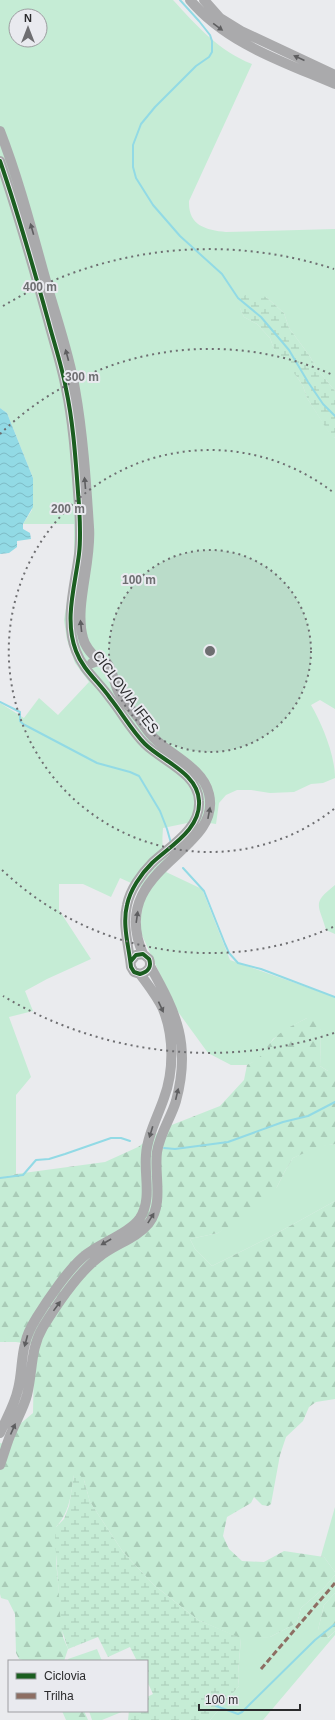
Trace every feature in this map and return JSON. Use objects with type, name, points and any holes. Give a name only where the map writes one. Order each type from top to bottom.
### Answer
[{"type":"street","points":[[190,0],[215,25],[240,42],[335,84]]},
{"type":"street","points":[[204,0],[220,18],[241,31],[335,74]]},
{"type":"street","points":[[0,131],[28,217],[75,388],[80,425],[89,529],[89,550],[80,624],[83,639],[90,652],[98,660],[107,663],[119,693],[146,730],[159,743],[196,772],[204,782],[209,793],[210,801],[209,817],[205,826],[151,880],[139,901],[136,923],[138,941],[143,954],[149,959],[150,966],[173,1011],[181,1038],[182,1052],[179,1084],[175,1102],[158,1146],[156,1176],[158,1201],[155,1212],[150,1222],[136,1235],[99,1257],[87,1268],[42,1328],[33,1350],[27,1395],[11,1433],[0,1465]]},
{"type":"street","points":[[0,161],[29,249],[67,389],[80,529],[79,551],[70,623],[76,651],[87,672],[109,696],[146,745],[187,776],[194,786],[199,800],[197,815],[192,825],[151,864],[142,875],[130,895],[125,919],[132,970],[140,974],[155,995],[162,1009],[168,1024],[171,1052],[170,1072],[165,1096],[151,1131],[146,1154],[146,1205],[140,1218],[123,1232],[83,1257],[66,1276],[39,1314],[26,1338],[15,1400],[0,1433]]},
{"type":"street","points":[[87,672],[90,664],[98,660]]},
{"type":"street","points":[[96,682],[105,680],[111,673]]},
{"type":"street","points":[[131,961],[136,955],[143,954]]},
{"type":"street","points":[[140,974],[148,970],[150,966]]},
{"type":"green space","points":[[0,0],[173,0],[209,37],[240,59],[252,64],[189,201],[191,216],[199,225],[205,228],[226,232],[335,229],[335,391],[318,370],[289,328],[284,313],[266,297],[240,308],[244,317],[257,324],[270,338],[274,349],[291,368],[303,386],[307,398],[331,435],[335,438],[335,709],[320,700],[311,705],[327,740],[333,760],[335,778],[323,783],[311,784],[294,792],[270,793],[251,790],[237,790],[226,795],[219,803],[216,824],[197,821],[163,828],[162,839],[164,851],[172,863],[166,872],[202,889],[230,960],[335,997],[335,1071],[328,1071],[320,1066],[321,1030],[307,1018],[273,1039],[260,1059],[247,1065],[231,1065],[208,1053],[176,1009],[140,931],[142,904],[149,891],[120,878],[111,897],[83,884],[59,884],[59,910],[91,959],[25,991],[33,1011],[9,1017],[31,1077],[16,1095],[16,1174],[0,1178],[0,703],[24,718],[39,698],[58,715],[89,682],[75,663],[67,640],[64,620],[74,558],[74,524],[23,524],[32,510],[33,478],[7,413],[0,408]]},
{"type":"green space","points":[[248,293],[266,297],[284,313],[289,328],[318,370],[335,391],[335,438],[331,436],[307,398],[303,386],[297,377],[274,349],[270,338],[257,324],[244,317],[240,308],[240,299]]},
{"type":"green space","points":[[335,885],[335,934],[326,930],[319,905],[322,896]]},
{"type":"green space","points":[[307,1018],[314,1018],[321,1030],[320,1066],[328,1071],[335,1071],[335,1144],[318,1147],[293,1158],[265,1205],[218,1233],[190,1239],[195,1249],[212,1266],[270,1237],[335,1201],[335,1399],[316,1402],[309,1407],[303,1421],[286,1437],[280,1455],[271,1504],[268,1506],[262,1505],[254,1497],[251,1503],[227,1517],[223,1536],[229,1549],[242,1561],[264,1562],[284,1551],[324,1557],[335,1572],[335,1575],[324,1588],[301,1608],[297,1623],[270,1637],[242,1639],[198,1620],[154,1585],[123,1552],[90,1502],[84,1480],[74,1475],[71,1496],[67,1509],[56,1527],[56,1561],[63,1637],[68,1649],[64,1660],[19,1659],[16,1653],[15,1614],[8,1600],[1,1598],[0,1594],[0,1443],[10,1445],[19,1425],[33,1413],[34,1363],[37,1345],[16,1342],[0,1342],[0,1178],[16,1174],[105,1162],[138,1147],[164,1128],[220,1106],[244,1080],[247,1065],[260,1057],[276,1036]]},
{"type":"green space","points":[[335,1144],[335,1201],[270,1237],[212,1266],[195,1249],[190,1239],[218,1233],[277,1187],[293,1158],[318,1146]]},
{"type":"green space","points":[[78,1473],[84,1480],[90,1502],[123,1552],[154,1585],[198,1620],[241,1638],[238,1674],[239,1686],[210,1720],[128,1720],[129,1712],[148,1712],[148,1696],[153,1694],[148,1683],[148,1660],[136,1660],[130,1647],[108,1657],[98,1637],[68,1649],[61,1627],[55,1539],[56,1527],[64,1519],[69,1506],[74,1475]]},
{"type":"green space","points":[[335,1507],[335,1572],[324,1557],[321,1556]]},
{"type":"green space","points":[[335,1575],[335,1593],[324,1605],[318,1630],[328,1638],[335,1631],[335,1635],[263,1720],[210,1720],[239,1686],[238,1674],[241,1638],[270,1637],[297,1623],[301,1608],[324,1588]]},
{"type":"green space","points":[[335,1593],[335,1631],[323,1642],[318,1641],[318,1630],[324,1605]]},
{"type":"green space","points":[[97,1649],[102,1660],[68,1660]]},
{"type":"green space","points":[[62,1712],[84,1712],[88,1720],[66,1720]]},
{"type":"green space","points":[[89,1712],[122,1712],[102,1720],[92,1720]]},
{"type":"water","points":[[0,408],[7,413],[33,478],[33,507],[23,524],[23,529],[30,533],[31,539],[17,541],[17,547],[9,553],[0,554]]},
{"type":"waterway","points":[[180,0],[210,35],[212,41],[212,52],[209,57],[196,66],[155,107],[141,124],[133,145],[133,167],[136,178],[153,205],[180,236],[222,274],[238,298],[261,317],[289,350],[323,404],[335,416]]},
{"type":"waterway","points":[[0,702],[20,712],[20,721],[23,724],[97,763],[139,776],[160,811],[171,843]]},
{"type":"waterway","points":[[183,868],[204,891],[229,953],[238,963],[261,969],[335,997]]},
{"type":"waterway","points":[[164,1148],[175,1149],[228,1142],[283,1122],[308,1116],[335,1102]]},
{"type":"waterway","points":[[0,1178],[23,1175],[36,1160],[49,1159],[111,1138],[121,1138],[130,1141]]},
{"type":"waterway","points":[[216,1706],[238,1714],[242,1712],[315,1640],[335,1624]]},
{"type":"marked path","points":[[261,1669],[335,1583]]},
{"type":"cycle path","name":"CICLOVIA IFES","points":[[0,161],[13,200],[58,354],[69,403],[76,461],[80,530],[79,554],[71,615],[71,627],[76,651],[87,670],[106,692],[140,739],[152,750],[178,768],[193,783],[197,791],[199,801],[198,811],[190,828],[148,867],[136,882],[128,899],[125,920],[131,967],[134,972],[140,974],[145,972],[150,967],[149,959],[143,954],[136,955],[131,961]]}]
